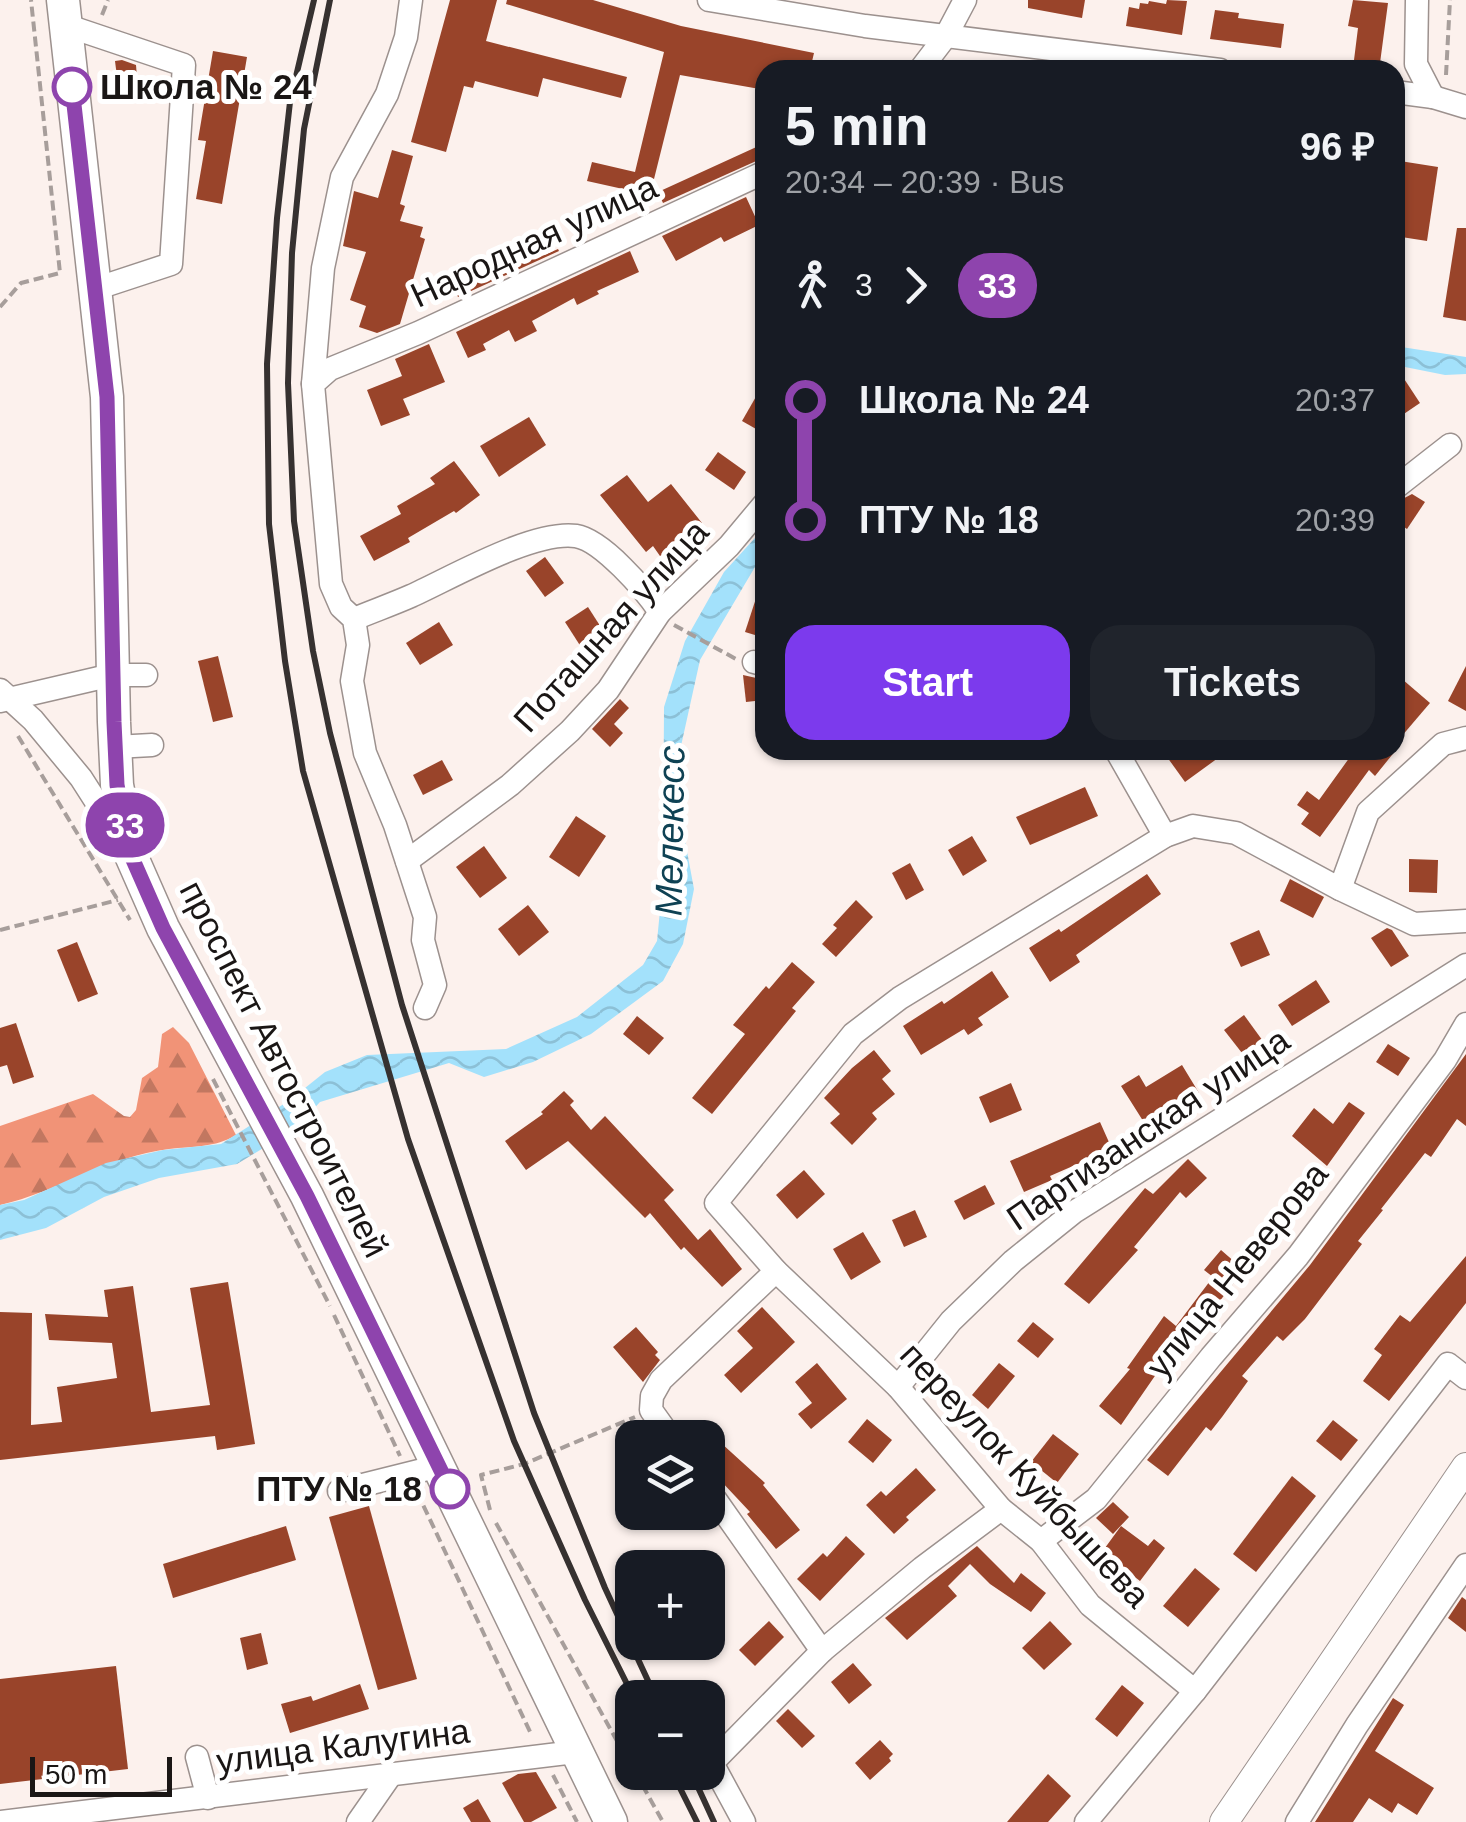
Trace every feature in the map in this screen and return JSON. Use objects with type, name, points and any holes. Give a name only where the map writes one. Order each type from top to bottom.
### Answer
[{"type":"highway","name":"проспект Автостроителей","points":[[64,13],[107,397],[115,747],[117,785],[130,853],[237,1098],[293,1202],[559,1754],[612,1822]]},
{"type":"main road","points":[[1224,1822],[1466,1466]]},
{"type":"street","points":[[411,0],[406,37],[387,94],[342,178],[323,268],[322,376],[331,584],[342,608],[354,619],[358,644],[352,681],[365,753],[425,917],[423,940],[435,985],[425,1008]]},
{"type":"street","points":[[709,0],[1107,60]]},
{"type":"street","points":[[928,60],[966,0]]},
{"type":"street","points":[[1418,0],[1416,64],[1448,101]]},
{"type":"street","points":[[64,13],[184,65],[171,264],[95,289]]},
{"type":"street","points":[[1405,94],[1448,101]]},
{"type":"street","name":"Народная улица","points":[[322,376],[755,177]]},
{"type":"street","points":[[1405,480],[1450,445]]},
{"type":"street","name":"Поташная улица","points":[[407,861],[510,785],[570,732],[755,515]]},
{"type":"street","points":[[354,619],[540,540],[577,536],[610,556],[644,588],[664,617]]},
{"type":"street","points":[[3,697],[112,675],[146,674]]},
{"type":"street","points":[[3,697],[32,720],[81,778],[130,853]]},
{"type":"street","points":[[1340,889],[1368,812],[1443,744],[1466,738]]},
{"type":"street","points":[[115,747],[152,745]]},
{"type":"street","points":[[1122,760],[1165,836],[1192,826],[1236,833],[1414,924],[1466,920]]},
{"type":"street","name":"переулок Куйбышева","points":[[1165,836],[900,998],[853,1034],[716,1203],[776,1271],[898,1387],[1000,1509],[1042,1542],[1090,1606],[1195,1691]]},
{"type":"street","name":"Партизанская улица","points":[[898,1387],[951,1322],[1012,1261],[1074,1212],[1466,965]]},
{"type":"street","name":"улица Неверова","points":[[1042,1542],[1096,1499],[1298,1256],[1445,1060],[1466,1024]]},
{"type":"street","points":[[658,1420],[651,1410],[652,1396],[661,1380],[776,1271]]},
{"type":"street","points":[[1086,1822],[1195,1691],[1448,1364],[1466,1378]]},
{"type":"street","points":[[339,1491],[424,1470]]},
{"type":"street","points":[[744,1822],[712,1763],[822,1651],[1000,1509]]},
{"type":"street","points":[[725,1514],[822,1651]]},
{"type":"street","points":[[1297,1822],[1357,1725],[1466,1565]]},
{"type":"street","name":"улица Калугина","points":[[4,1822],[559,1754]]},
{"type":"street","points":[[197,1757],[208,1798]]},
{"type":"street","points":[[358,1822],[390,1776]]},
{"type":"path","points":[[0,307],[21,284],[60,273],[31,0]]},
{"type":"path","points":[[1448,101],[1450,0]]},
{"type":"path","points":[[664,617],[751,662]]},
{"type":"path","points":[[3,697],[18,736],[134,926]]},
{"type":"path","points":[[0,930],[118,900]]},
{"type":"path","points":[[209,1071],[237,1098],[293,1202],[332,1309],[424,1470],[559,1754],[577,1822]]},
{"type":"path","points":[[615,1736],[490,1512],[481,1475],[572,1446],[651,1410]]},
{"type":"path","points":[[645,1790],[663,1822]]},
{"type":"green space","points":[[173,1027],[189,1043],[236,1135],[212,1144],[125,1159],[0,1205],[0,1126],[93,1094],[130,1117],[136,1110],[142,1078],[158,1067],[162,1034]]},
{"type":"water","points":[[1405,348],[1466,357],[1466,374],[1445,375],[1405,367]]},
{"type":"water","name":"Мелекесс","points":[[755,538],[755,567],[700,660],[681,746],[681,819],[694,889],[683,944],[663,981],[591,1034],[533,1062],[484,1077],[449,1063],[320,1102],[296,1128],[237,1164],[159,1178],[104,1197],[46,1228],[0,1240],[0,1205],[24,1200],[106,1163],[163,1150],[221,1144],[290,1100],[325,1072],[367,1055],[506,1049],[577,1017],[643,965],[657,941],[663,880],[664,707],[685,641],[724,572]]},
{"type":"building","points":[[450,0],[497,0],[486,41],[627,77],[621,98],[543,78],[538,97],[475,81],[473,88],[464,86],[446,152],[411,142]]},
{"type":"building","points":[[507,0],[593,0],[681,26],[814,53],[812,60],[755,60],[755,88],[680,75],[650,195],[587,181],[592,162],[635,172],[664,52],[506,4]]},
{"type":"building","points":[[1028,0],[1085,0],[1082,18],[1028,8]]},
{"type":"building","points":[[1167,0],[1187,1],[1182,35],[1126,26],[1129,7],[1139,9],[1140,3],[1166,4]]},
{"type":"building","points":[[1353,0],[1388,3],[1380,60],[1354,60],[1358,28],[1348,26]]},
{"type":"building","points":[[1215,10],[1239,13],[1238,18],[1284,24],[1281,48],[1210,39]]},
{"type":"building","points":[[213,51],[247,57],[222,204],[196,199],[206,141],[198,140]]},
{"type":"building","points":[[115,61],[136,65],[138,90],[119,92]]},
{"type":"building","points":[[755,148],[755,162],[663,203],[658,192]]},
{"type":"building","points":[[392,150],[413,156],[400,204],[405,206],[400,221],[423,227],[420,237],[425,239],[400,324],[377,333],[359,327],[366,306],[350,300],[366,252],[343,246],[354,191],[378,198]]},
{"type":"building","points":[[1405,162],[1438,167],[1427,241],[1405,238]]},
{"type":"building","points":[[746,197],[755,216],[755,227],[724,242],[721,237],[676,261],[662,236]]},
{"type":"building","points":[[1457,228],[1466,228],[1466,321],[1443,317]]},
{"type":"building","points":[[531,235],[540,257],[559,251],[458,297],[450,278],[501,257],[497,249]]},
{"type":"building","points":[[630,251],[639,272],[577,305],[574,298],[532,321],[537,331],[515,342],[509,330],[483,344],[486,350],[468,358],[456,332]]},
{"type":"building","points":[[429,344],[445,382],[403,399],[410,415],[381,426],[367,390],[402,376],[395,359]]},
{"type":"building","points":[[1405,380],[1420,403],[1405,413]]},
{"type":"building","points":[[755,398],[755,428],[742,421]]},
{"type":"building","points":[[529,417],[546,445],[499,477],[480,446]]},
{"type":"building","points":[[718,452],[746,472],[734,490],[705,470]]},
{"type":"building","points":[[454,461],[480,495],[374,561],[360,536],[401,514],[397,506],[435,484],[430,478]]},
{"type":"building","points":[[627,475],[648,502],[671,484],[702,523],[660,556],[653,546],[646,552],[600,495]]},
{"type":"building","points":[[1412,494],[1425,502],[1407,529],[1405,528],[1405,498]]},
{"type":"building","points":[[545,557],[564,583],[545,597],[526,571]]},
{"type":"building","points":[[755,601],[755,635],[745,632]]},
{"type":"building","points":[[588,607],[604,632],[581,647],[565,622]]},
{"type":"building","points":[[439,622],[453,645],[420,665],[406,643]]},
{"type":"building","points":[[218,656],[233,717],[213,722],[198,661]]},
{"type":"building","points":[[1466,666],[1466,711],[1448,701]]},
{"type":"building","points":[[743,675],[755,678],[755,701],[746,702]]},
{"type":"building","points":[[1405,682],[1430,703],[1405,732]]},
{"type":"building","points":[[620,699],[629,708],[614,724],[623,733],[610,747],[592,729]]},
{"type":"building","points":[[442,760],[453,780],[423,795],[413,775]]},
{"type":"building","points":[[1169,760],[1215,760],[1185,782]]},
{"type":"building","points":[[1348,760],[1388,760],[1375,776],[1369,770],[1320,837],[1301,824],[1309,813],[1297,805],[1307,791],[1319,800]]},
{"type":"building","points":[[1085,787],[1098,816],[1030,845],[1016,817]]},
{"type":"building","points":[[576,816],[606,836],[579,877],[549,857]]},
{"type":"building","points":[[972,836],[987,861],[963,876],[948,850]]},
{"type":"building","points":[[484,846],[507,878],[480,898],[456,867]]},
{"type":"building","points":[[1409,859],[1438,860],[1437,893],[1409,892]]},
{"type":"building","points":[[910,863],[924,890],[906,900],[892,873]]},
{"type":"building","points":[[1147,874],[1161,894],[1076,955],[1080,962],[1050,982],[1029,948],[1059,929],[1061,932]]},
{"type":"building","points":[[1290,879],[1324,897],[1313,918],[1280,901]]},
{"type":"building","points":[[856,900],[873,917],[836,957],[822,944]]},
{"type":"building","points":[[528,905],[549,932],[519,956],[498,929]]},
{"type":"building","points":[[1387,928],[1409,956],[1391,967],[1371,938]]},
{"type":"building","points":[[1259,930],[1270,955],[1241,967],[1230,943]]},
{"type":"building","points":[[77,942],[98,994],[78,1002],[57,950]]},
{"type":"building","points":[[792,962],[815,982],[712,1114],[692,1098],[745,1034],[733,1025]]},
{"type":"building","points":[[992,971],[1009,997],[978,1018],[983,1025],[968,1035],[964,1029],[921,1055],[903,1026]]},
{"type":"building","points":[[1316,980],[1330,1002],[1292,1026],[1278,1005]]},
{"type":"building","points":[[1244,1015],[1268,1048],[1249,1062],[1224,1030]]},
{"type":"building","points":[[637,1016],[664,1038],[649,1055],[623,1034]]},
{"type":"building","points":[[16,1023],[34,1077],[13,1084],[7,1065],[0,1067],[0,1028]]},
{"type":"building","points":[[1388,1044],[1410,1058],[1398,1076],[1376,1062]]},
{"type":"building","points":[[874,1050],[891,1071],[882,1079],[895,1094],[872,1113],[877,1119],[852,1145],[830,1123],[840,1114],[824,1098]]},
{"type":"building","points":[[1466,1054],[1466,1126],[1457,1119],[1431,1157],[1425,1153],[1305,1319],[1283,1341],[1277,1336],[1242,1376],[1248,1381],[1222,1417],[1211,1431],[1206,1427],[1168,1476],[1147,1460],[1310,1265]]},
{"type":"building","points":[[1182,1065],[1199,1093],[1145,1124],[1121,1086],[1139,1075],[1146,1087]]},
{"type":"building","points":[[1011,1083],[1022,1110],[990,1123],[979,1097]]},
{"type":"building","points":[[564,1091],[574,1101],[570,1105],[591,1130],[605,1116],[674,1190],[664,1200],[698,1240],[710,1229],[742,1269],[722,1287],[684,1247],[681,1250],[650,1213],[645,1218],[568,1141],[526,1170],[505,1141],[543,1114]]},
{"type":"building","points":[[1349,1102],[1365,1113],[1327,1166],[1292,1136],[1314,1108],[1333,1124]]},
{"type":"building","points":[[1100,1122],[1112,1149],[1024,1192],[1010,1161]]},
{"type":"building","points":[[1188,1159],[1207,1178],[1186,1198],[1180,1192],[1134,1247],[1138,1250],[1089,1304],[1064,1284],[1145,1188],[1153,1194]]},
{"type":"building","points":[[804,1170],[825,1194],[797,1219],[776,1195]]},
{"type":"building","points":[[985,1185],[995,1204],[964,1220],[954,1201]]},
{"type":"building","points":[[915,1210],[927,1237],[904,1247],[892,1220]]},
{"type":"building","points":[[863,1232],[881,1262],[851,1280],[833,1249]]},
{"type":"building","points":[[1221,1250],[1244,1270],[1194,1334],[1190,1331],[1159,1370],[1121,1425],[1099,1406],[1130,1369],[1127,1368],[1164,1316],[1176,1326],[1213,1277],[1204,1270]]},
{"type":"building","points":[[1466,1256],[1466,1303],[1389,1401],[1363,1381],[1382,1355],[1374,1349],[1400,1315],[1410,1322]]},
{"type":"building","points":[[228,1282],[255,1444],[217,1450],[215,1436],[0,1460],[0,1312],[32,1313],[31,1425],[62,1422],[57,1387],[117,1378],[112,1343],[49,1340],[45,1314],[108,1317],[104,1290],[133,1286],[151,1412],[210,1405],[190,1288]]},
{"type":"building","points":[[762,1307],[795,1342],[741,1393],[724,1375],[753,1348],[737,1331]]},
{"type":"building","points":[[1033,1322],[1054,1339],[1038,1358],[1017,1341]]},
{"type":"building","points":[[636,1327],[658,1352],[655,1355],[660,1360],[643,1382],[613,1347]]},
{"type":"building","points":[[817,1363],[847,1399],[811,1429],[798,1414],[812,1403],[795,1382]]},
{"type":"building","points":[[999,1363],[1015,1376],[988,1409],[972,1395]]},
{"type":"building","points":[[867,1419],[892,1440],[873,1463],[848,1442]]},
{"type":"building","points":[[1333,1420],[1358,1440],[1341,1461],[1316,1441]]},
{"type":"building","points":[[1053,1434],[1079,1454],[1057,1483],[1031,1462]]},
{"type":"building","points":[[725,1447],[765,1483],[800,1530],[776,1549],[747,1514],[750,1512],[725,1485]]},
{"type":"building","points":[[916,1468],[936,1490],[906,1517],[909,1520],[894,1534],[866,1505],[881,1491],[886,1496]]},
{"type":"building","points":[[1292,1476],[1316,1496],[1256,1572],[1233,1554]]},
{"type":"building","points":[[1113,1502],[1129,1517],[1113,1534],[1096,1518]]},
{"type":"building","points":[[369,1506],[417,1679],[378,1690],[329,1517]]},
{"type":"building","points":[[286,1526],[296,1560],[173,1598],[163,1564]]},
{"type":"building","points":[[1121,1526],[1148,1546],[1154,1539],[1165,1548],[1140,1581],[1102,1552]]},
{"type":"building","points":[[846,1536],[865,1554],[820,1601],[797,1579],[823,1553],[827,1557]]},
{"type":"building","points":[[977,1546],[1014,1583],[1021,1573],[1046,1593],[1031,1612],[990,1584],[970,1564],[948,1586],[957,1596],[907,1640],[885,1618]]},
{"type":"building","points":[[1195,1568],[1220,1589],[1188,1627],[1163,1606]]},
{"type":"building","points":[[1462,1597],[1466,1600],[1466,1632],[1448,1618]]},
{"type":"building","points":[[769,1621],[784,1637],[755,1666],[739,1650]]},
{"type":"building","points":[[1050,1621],[1072,1644],[1044,1670],[1022,1648]]},
{"type":"building","points":[[261,1633],[268,1664],[247,1670],[240,1638]]},
{"type":"building","points":[[853,1663],[872,1685],[849,1704],[831,1682]]},
{"type":"building","points":[[116,1666],[128,1769],[0,1784],[0,1679]]},
{"type":"building","points":[[360,1684],[369,1709],[290,1733],[281,1704],[311,1696],[313,1701]]},
{"type":"building","points":[[1122,1685],[1144,1703],[1117,1737],[1095,1719]]},
{"type":"building","points":[[1393,1698],[1404,1705],[1375,1751],[1434,1788],[1417,1815],[1398,1803],[1392,1813],[1369,1798],[1353,1822],[1315,1822]]},
{"type":"building","points":[[788,1709],[815,1736],[802,1748],[776,1721]]},
{"type":"building","points":[[880,1740],[893,1754],[891,1761],[870,1780],[855,1763]]},
{"type":"building","points":[[536,1772],[557,1808],[524,1822],[502,1783],[518,1774]]},
{"type":"building","points":[[1048,1774],[1071,1796],[1048,1822],[1007,1822]]},
{"type":"building","points":[[478,1799],[491,1822],[471,1822],[463,1808]]},
{"type":"railway","points":[[314,0],[290,102],[267,364],[269,524],[303,771],[408,1139],[514,1441],[625,1680]]},
{"type":"railway","points":[[330,0],[304,129],[292,253],[288,383],[294,521],[313,651],[330,733],[402,1005],[534,1413],[605,1588],[648,1680]]},
{"type":"railway","points":[[681,1790],[697,1822]]},
{"type":"railway","points":[[699,1790],[714,1822]]},
{"type":"bus line","name":"33","points":[[72,87],[107,397],[117,785],[130,853],[163,928],[307,1196],[450,1489]]},
{"type":"place","name":"Школа № 24","points":[[72,87]]},
{"type":"place","name":"ПТУ № 18","points":[[450,1489]]}]
